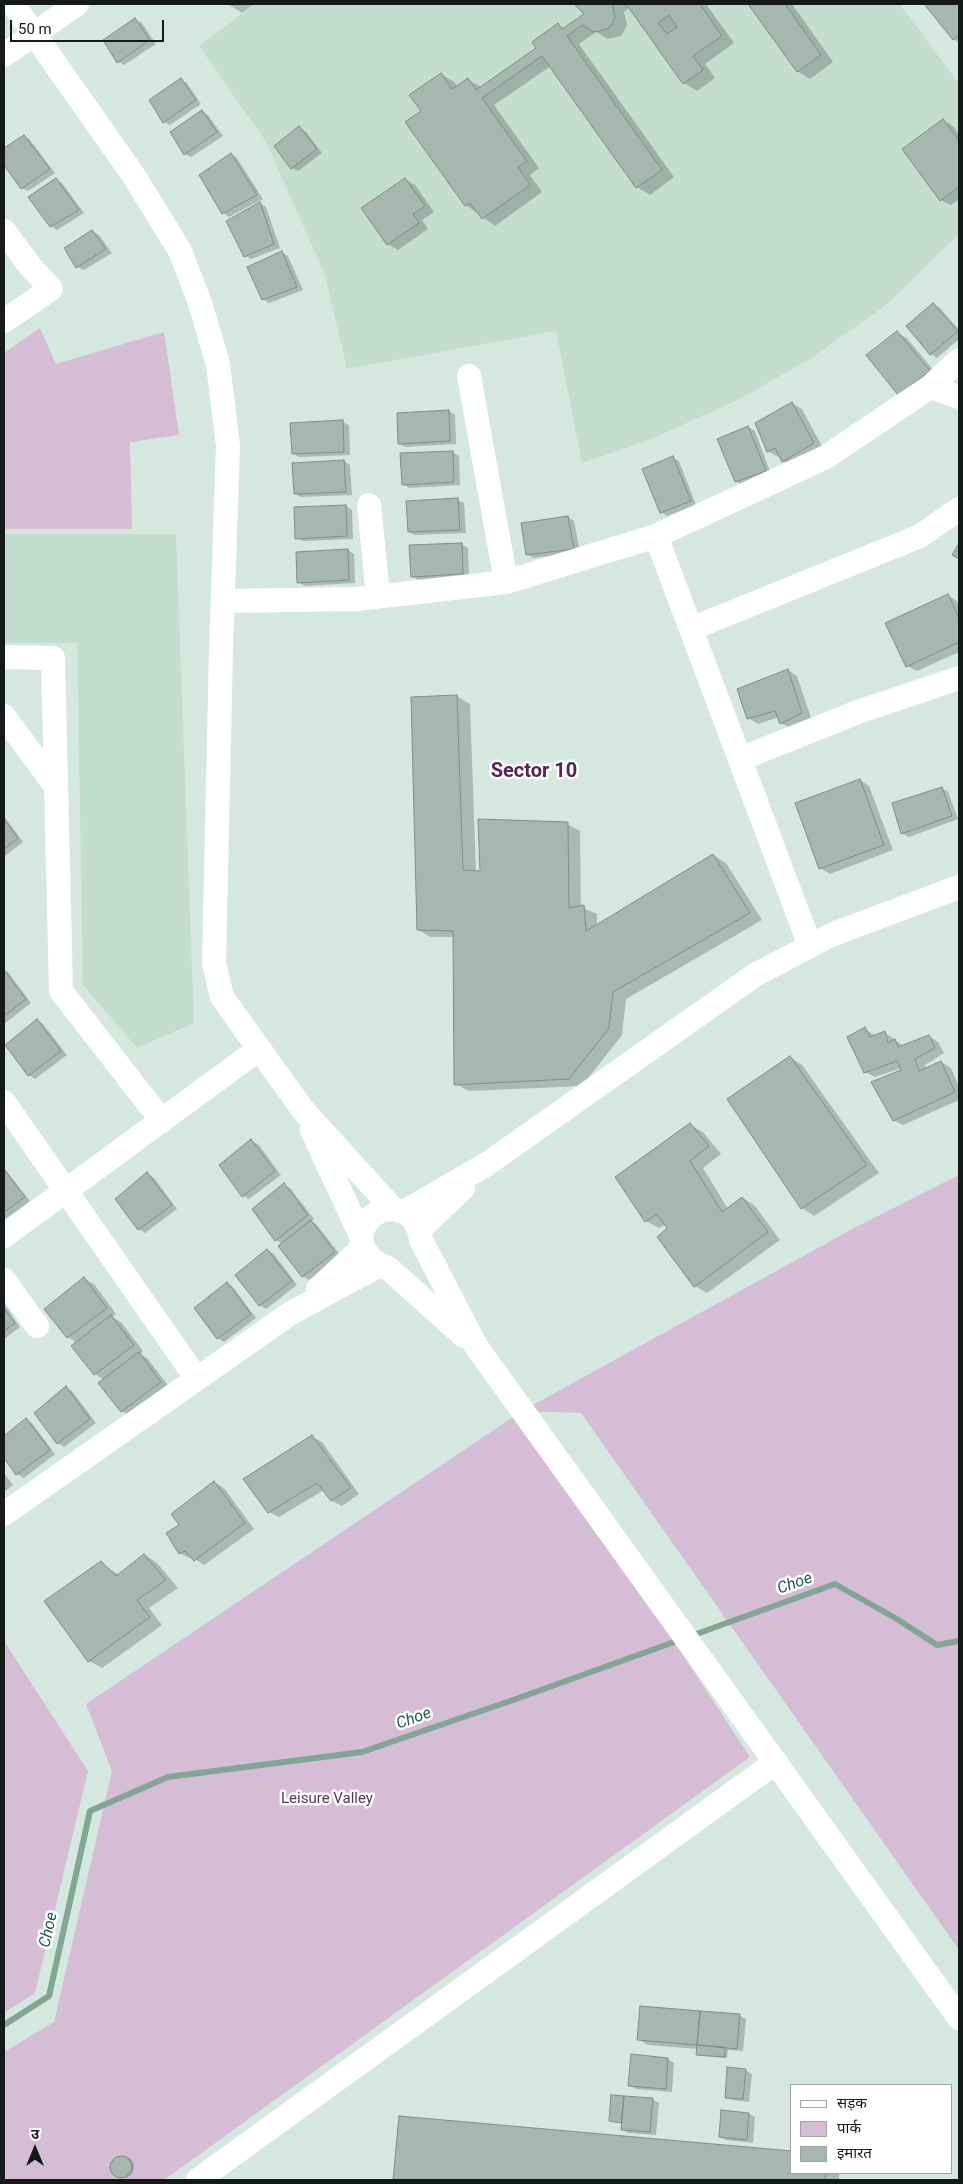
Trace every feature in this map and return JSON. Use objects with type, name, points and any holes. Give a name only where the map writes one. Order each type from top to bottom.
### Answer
[{"type":"street","points":[[13,4],[134,176],[180,251],[200,302],[218,364],[228,446],[221,649],[214,963],[222,997],[303,1110],[399,1210],[413,1218],[476,1346],[959,2018]]},
{"type":"street","points":[[4,55],[76,4]]},
{"type":"street","points":[[4,231],[30,266],[51,288],[4,321]]},
{"type":"street","points":[[224,601],[357,599],[506,582],[656,536],[826,457],[930,387],[959,360]]},
{"type":"street","points":[[469,376],[506,582]]},
{"type":"street","points":[[930,387],[959,397]]},
{"type":"street","points":[[370,505],[378,596]]},
{"type":"street","points":[[691,629],[920,536],[959,509]]},
{"type":"street","points":[[656,536],[810,946]]},
{"type":"street","points":[[4,657],[53,658],[62,991],[162,1121]]},
{"type":"street","points":[[740,759],[858,712],[959,678]]},
{"type":"street","points":[[4,716],[56,787]]},
{"type":"street","points":[[291,1314],[362,1242],[364,1226],[372,1216],[382,1210],[399,1210],[487,1164],[755,974],[831,935],[959,887]]},
{"type":"street","points":[[4,1236],[259,1050]]},
{"type":"street","points":[[4,1102],[197,1378]]},
{"type":"street","points":[[303,1110],[369,1257],[384,1266],[476,1346]]},
{"type":"street","points":[[4,1514],[291,1314],[384,1266],[401,1265],[411,1260],[418,1251],[420,1235],[487,1164]]},
{"type":"street","points":[[4,1280],[37,1326]]},
{"type":"street","points":[[198,2180],[776,1762]]},
{"type":"shaded area","points":[[255,4],[900,4],[959,84],[959,234],[886,305],[813,357],[742,398],[649,440],[582,463],[556,331],[347,369],[325,275],[266,142],[199,46]]},
{"type":"shaded area","points":[[4,534],[176,534],[194,1023],[137,1048],[83,985],[77,643],[4,643]]},
{"type":"green space","points":[[40,328],[56,364],[164,332],[179,435],[130,442],[132,529],[4,529],[4,353]]},
{"type":"green space","name":"Leisure Valley","points":[[959,1175],[959,1950],[581,1413],[523,1411],[750,1757],[164,2180],[4,2180],[4,2052],[54,2022],[112,1771],[86,1704],[522,1411],[858,1226]]},
{"type":"green space","points":[[4,1641],[88,1771],[35,1993],[4,2013]]},
{"type":"building","points":[[574,4],[612,4],[615,17],[607,29],[594,32],[582,25],[567,36],[662,170],[636,188],[542,56],[482,98],[527,161],[518,167],[530,185],[482,219],[470,203],[465,206],[405,122],[421,111],[409,95],[441,73],[452,89],[468,78],[476,90],[536,48],[532,42],[558,23],[562,29],[584,14]]},
{"type":"building","points":[[626,4],[700,4],[722,36],[693,56],[703,70],[683,84]],"holes":[[[669,15],[677,27],[667,34],[658,23]]]},
{"type":"building","points":[[748,4],[785,4],[821,55],[797,72]]},
{"type":"building","points":[[924,4],[959,4],[959,35],[953,40]]},
{"type":"building","points":[[135,18],[150,40],[117,63],[103,40]]},
{"type":"building","points":[[181,78],[196,100],[163,123],[149,100]]},
{"type":"building","points":[[202,110],[217,132],[184,155],[170,132]]},
{"type":"building","points":[[943,119],[959,141],[959,187],[940,201],[902,149]]},
{"type":"building","points":[[299,126],[317,149],[291,169],[274,146]]},
{"type":"building","points":[[24,135],[50,169],[21,189],[4,165],[4,148]]},
{"type":"building","points":[[231,153],[257,195],[222,214],[199,175]]},
{"type":"building","points":[[56,178],[79,210],[50,227],[28,197]]},
{"type":"building","points":[[405,178],[425,206],[413,214],[419,223],[387,245],[361,208]]},
{"type":"building","points":[[260,202],[274,244],[244,257],[226,221]]},
{"type":"building","points":[[92,230],[106,249],[76,268],[64,248]]},
{"type":"building","points":[[282,251],[297,287],[262,300],[247,267]]},
{"type":"building","points":[[933,303],[958,331],[930,355],[906,326]]},
{"type":"building","points":[[897,331],[930,371],[898,395],[866,355]]},
{"type":"building","points":[[792,402],[814,443],[782,462],[775,448],[767,452],[755,423]]},
{"type":"building","points":[[449,410],[450,441],[398,444],[397,413]]},
{"type":"building","points":[[343,420],[344,452],[292,454],[290,423]]},
{"type":"building","points":[[748,426],[766,471],[735,482],[717,439]]},
{"type":"building","points":[[453,451],[454,482],[402,485],[400,453]]},
{"type":"building","points":[[673,456],[691,501],[660,513],[642,469]]},
{"type":"building","points":[[344,460],[346,492],[294,494],[292,463]]},
{"type":"building","points":[[458,498],[460,530],[408,532],[406,501]]},
{"type":"building","points":[[346,505],[347,536],[295,539],[294,507]]},
{"type":"building","points":[[568,516],[574,549],[526,555],[521,523]]},
{"type":"building","points":[[462,543],[463,574],[411,577],[409,545]]},
{"type":"building","points":[[959,543],[959,559],[952,555]]},
{"type":"building","points":[[348,549],[349,580],[297,583],[296,552]]},
{"type":"building","points":[[948,594],[959,618],[959,642],[906,667],[885,623]]},
{"type":"building","points":[[788,669],[802,713],[780,724],[775,711],[747,719],[737,689]]},
{"type":"building","points":[[457,695],[463,870],[480,871],[478,819],[568,822],[569,908],[584,905],[586,931],[713,854],[750,913],[613,992],[609,1028],[569,1079],[454,1085],[453,931],[417,930],[411,697]]},
{"type":"building","points":[[860,779],[884,845],[819,869],[795,803]]},
{"type":"building","points":[[942,787],[952,816],[901,834],[892,803]]},
{"type":"building","points":[[4,819],[18,838],[4,849]]},
{"type":"building","points":[[4,970],[26,999],[4,1016]]},
{"type":"building","points":[[37,1019],[61,1051],[28,1076],[5,1045]]},
{"type":"building","points":[[865,1027],[870,1037],[885,1031],[888,1043],[895,1039],[898,1047],[929,1035],[935,1048],[915,1059],[919,1071],[941,1061],[955,1092],[893,1121],[871,1082],[901,1070],[897,1061],[864,1073],[847,1037]]},
{"type":"building","points":[[790,1056],[867,1165],[801,1209],[727,1099]]},
{"type":"building","points":[[690,1123],[709,1146],[690,1161],[722,1212],[742,1197],[768,1232],[694,1287],[657,1237],[667,1228],[657,1214],[645,1222],[615,1177]]},
{"type":"building","points":[[251,1139],[275,1171],[242,1197],[219,1165]]},
{"type":"building","points":[[4,1169],[25,1197],[4,1212]]},
{"type":"building","points":[[147,1172],[172,1205],[138,1230],[115,1199]]},
{"type":"building","points":[[284,1183],[308,1215],[275,1241],[252,1209]]},
{"type":"building","points":[[311,1220],[335,1252],[302,1277],[278,1246]]},
{"type":"building","points":[[267,1249],[292,1281],[259,1306],[235,1275]]},
{"type":"building","points":[[84,1277],[107,1308],[67,1338],[44,1309]]},
{"type":"building","points":[[227,1282],[251,1314],[217,1339],[194,1308]]},
{"type":"building","points":[[4,1308],[15,1323],[4,1331]]},
{"type":"building","points":[[111,1315],[134,1345],[94,1375],[71,1346]]},
{"type":"building","points":[[139,1352],[161,1382],[121,1412],[98,1383]]},
{"type":"building","points":[[66,1386],[90,1419],[57,1444],[34,1413]]},
{"type":"building","points":[[26,1418],[50,1450],[16,1475],[4,1458],[4,1436]]},
{"type":"building","points":[[312,1435],[351,1488],[331,1501],[317,1483],[268,1513],[243,1479]]},
{"type":"building","points":[[214,1481],[245,1523],[194,1561],[185,1551],[179,1554],[166,1533],[179,1525],[171,1514]]},
{"type":"building","points":[[144,1554],[166,1580],[137,1600],[150,1617],[88,1662],[44,1601],[101,1561],[116,1576]]},
{"type":"building","points":[[640,2006],[700,2011],[697,2045],[637,2040]]},
{"type":"building","points":[[700,2011],[740,2014],[737,2049],[697,2045]]},
{"type":"building","points":[[697,2045],[725,2047],[725,2057],[696,2055]]},
{"type":"building","points":[[631,2054],[668,2058],[666,2089],[628,2086]]},
{"type":"building","points":[[727,2067],[746,2069],[743,2099],[725,2098]]},
{"type":"building","points":[[611,2095],[624,2096],[621,2123],[609,2121]]},
{"type":"building","points":[[624,2096],[653,2098],[650,2132],[621,2130]]},
{"type":"building","points":[[721,2110],[749,2113],[747,2140],[719,2137]]},
{"type":"building","points":[[399,2116],[790,2151],[790,2174],[826,2174],[825,2180],[393,2180]]},
{"type":"building","points":[[121,2156],[129,2159],[132,2167],[129,2175],[121,2178],[113,2175],[110,2167],[113,2159]]},
{"type":"waterway","name":"Choe","points":[[4,2025],[49,1996],[90,1811],[168,1777],[362,1752],[516,1699],[835,1584],[897,1619],[937,1645],[959,1641]]},
{"type":"district","name":"Sector 10","points":[[534,772]]}]
